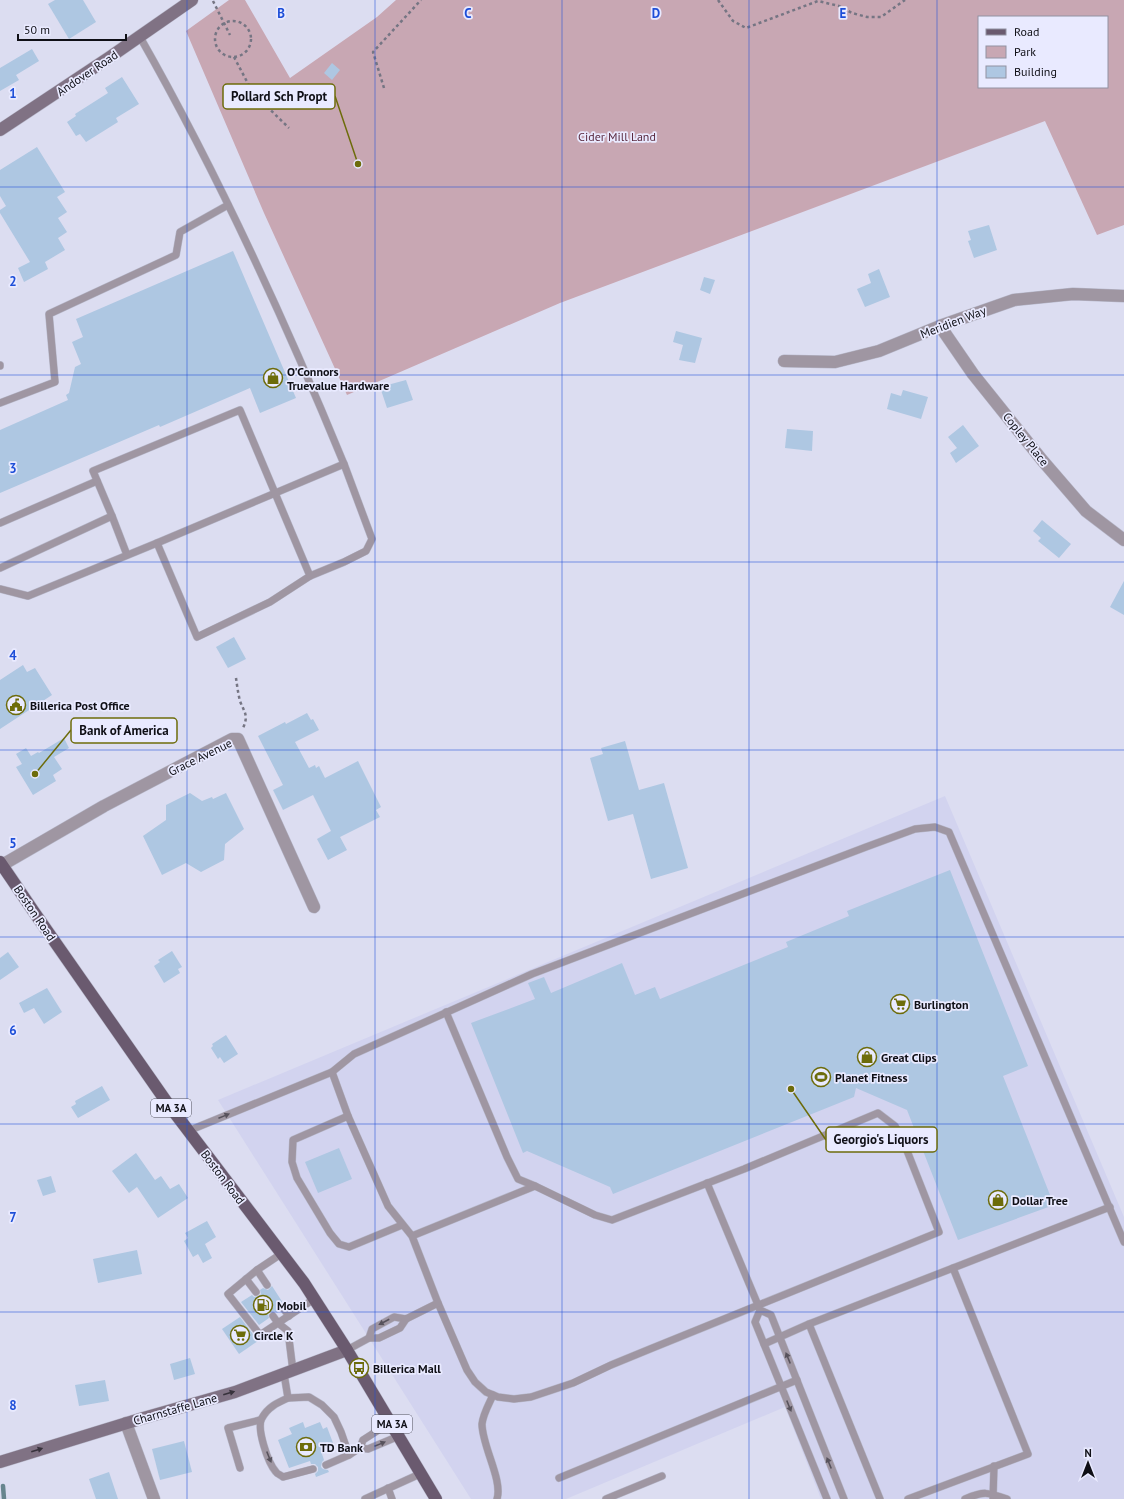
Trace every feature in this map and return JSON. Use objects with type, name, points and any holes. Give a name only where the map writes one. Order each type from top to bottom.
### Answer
[{"type":"main road","name":"Andover Road","points":[[0,130],[140,37],[192,0]]},
{"type":"main road","name":"Boston Road","points":[[1,863],[188,1131],[314,1299],[391,1422],[436,1499]]},
{"type":"main road","name":"Charnstaffe Lane","points":[[0,1462],[126,1423],[234,1392],[347,1350]]},
{"type":"street","name":"Meridien Way","points":[[784,361],[834,362],[879,351],[940,326],[1014,300],[1073,294],[1124,296]]},
{"type":"street","name":"Copley Place","points":[[940,326],[973,374],[1042,460],[1086,511],[1124,540]]},
{"type":"street","name":"Grace Avenue","points":[[1,863],[104,806],[232,739],[238,739],[314,907]]},
{"type":"street","points":[[126,1423],[154,1499]]},
{"type":"lane","points":[[140,37],[165,80],[228,205],[313,388],[344,464],[372,539],[366,551],[310,576],[270,602],[197,637],[157,543]]},
{"type":"lane","points":[[0,403],[55,382],[49,314],[176,255],[180,232],[228,205]]},
{"type":"lane","points":[[127,555],[93,471],[240,410],[310,576]]},
{"type":"lane","points":[[0,589],[28,596],[344,464]]},
{"type":"lane","points":[[0,523],[98,481]]},
{"type":"lane","points":[[0,568],[112,516]]},
{"type":"lane","points":[[188,1131],[332,1072],[354,1054],[532,974],[887,839],[915,830],[935,827],[949,832],[1124,1242]]},
{"type":"lane","points":[[332,1072],[348,1116],[388,1206],[412,1236],[438,1303],[467,1370],[474,1382],[486,1392],[493,1395],[514,1399],[530,1397],[573,1383],[611,1365],[759,1307],[938,1232],[902,1138],[895,1126],[878,1113],[612,1220],[595,1215],[518,1179],[446,1012]]},
{"type":"lane","points":[[348,1116],[293,1140],[292,1162],[297,1178],[330,1234],[339,1244],[349,1247],[402,1225]]},
{"type":"lane","points":[[707,1183],[759,1307],[770,1315],[844,1499]]},
{"type":"lane","points":[[412,1236],[535,1186]]},
{"type":"lane","points":[[764,1344],[809,1324],[1110,1207]]},
{"type":"lane","points":[[281,1254],[228,1294],[260,1335],[314,1299]]},
{"type":"lane","points":[[908,1499],[1028,1454],[953,1268]]},
{"type":"lane","points":[[258,1270],[267,1285]]},
{"type":"lane","points":[[246,1279],[256,1292]]},
{"type":"lane","points":[[347,1350],[369,1338],[379,1338],[400,1328],[406,1319],[438,1303]]},
{"type":"lane","points":[[759,1307],[755,1322],[827,1499]]},
{"type":"lane","points":[[283,1308],[289,1316]]},
{"type":"lane","points":[[273,1316],[278,1323],[288,1331],[288,1398]]},
{"type":"lane","points":[[369,1338],[372,1329],[394,1317],[406,1319]]},
{"type":"lane","points":[[809,1324],[880,1499]]},
{"type":"lane","points":[[559,1478],[797,1380]]},
{"type":"lane","points":[[493,1395],[486,1409],[482,1423],[483,1435],[496,1480],[498,1494],[497,1499]]},
{"type":"lane","points":[[313,1469],[283,1477],[276,1472],[269,1460],[260,1432],[260,1420],[270,1407],[288,1398],[309,1397],[322,1405],[334,1417],[349,1455]]},
{"type":"lane","points":[[240,1468],[228,1428],[260,1420]]},
{"type":"lane","points":[[360,1448],[362,1440],[391,1422]]},
{"type":"lane","points":[[326,1465],[349,1455],[360,1448],[368,1449],[399,1436]]},
{"type":"lane","points":[[993,1497],[994,1466]]},
{"type":"lane","points":[[365,1499],[422,1473]]},
{"type":"lane","points":[[606,1499],[662,1476]]},
{"type":"lane","points":[[388,1488],[392,1499]]},
{"type":"lane","points":[[964,1499],[980,1493],[1007,1499]]},
{"type":"path","points":[[384,88],[373,52],[420,0]]},
{"type":"path","points":[[718,0],[733,21],[746,28],[818,1],[839,6],[852,13],[867,17],[881,17],[905,0]]},
{"type":"path","points":[[213,1],[230,35]]},
{"type":"path","points":[[235,21],[241,22],[250,30],[251,42],[249,48],[245,52],[234,57],[223,54],[216,44],[216,33],[224,23],[235,21]]},
{"type":"path","points":[[234,57],[253,93],[289,128]]},
{"type":"path","points":[[236,678],[240,700],[246,712],[247,721],[238,739]]},
{"type":"shaded area","name":"Billerica Mall","points":[[945,796],[1124,1217],[1124,1499],[821,1499],[785,1407],[566,1499],[471,1499],[218,1100]]},
{"type":"green space","name":"Cider Mill Land","points":[[229,0],[245,0],[290,78],[377,17],[396,0],[1124,0],[1124,225],[1097,235],[1045,121],[560,303],[347,395],[264,213],[186,31]]},
{"type":"building","points":[[55,0],[83,0],[96,22],[69,39],[48,4]]},
{"type":"building","points":[[32,49],[39,61],[16,75],[19,80],[0,91],[0,68]]},
{"type":"building","points":[[332,63],[340,70],[332,80],[324,73]]},
{"type":"building","points":[[122,77],[139,104],[116,118],[118,122],[86,142],[80,134],[76,136],[67,122],[76,116],[75,114],[108,93],[105,88]]},
{"type":"building","points":[[37,147],[65,192],[57,197],[67,212],[58,218],[67,232],[58,238],[65,250],[45,262],[48,269],[24,282],[18,268],[30,262],[0,213],[0,210],[6,206],[0,196],[0,170]]},
{"type":"building","points":[[989,225],[997,250],[974,258],[968,241],[971,240],[968,231]]},
{"type":"building","points":[[233,251],[296,398],[260,413],[250,388],[0,493],[0,430],[68,400],[66,395],[69,393],[75,367],[81,364],[72,342],[83,337],[76,319]]},
{"type":"building","points":[[879,269],[890,297],[865,307],[857,289],[871,283],[868,274]]},
{"type":"building","points":[[704,277],[715,280],[710,294],[700,290]]},
{"type":"building","points":[[676,331],[702,338],[695,363],[679,360],[683,345],[673,342]]},
{"type":"building","points":[[406,380],[413,400],[387,408],[380,387]]},
{"type":"building","points":[[903,390],[928,397],[921,419],[887,409],[891,393],[901,396]]},
{"type":"building","points":[[963,425],[979,446],[956,463],[950,453],[957,448],[948,437]]},
{"type":"building","points":[[787,429],[813,431],[812,451],[785,448]]},
{"type":"building","points":[[1042,520],[1071,544],[1059,558],[1038,541],[1041,538],[1033,531]]},
{"type":"building","points":[[1124,581],[1124,615],[1110,607]]},
{"type":"building","points":[[234,637],[246,659],[228,668],[216,647]]},
{"type":"building","points":[[23,665],[27,672],[35,668],[52,695],[0,729],[0,680]]},
{"type":"building","points":[[307,713],[311,720],[313,719],[319,730],[295,742],[309,768],[315,765],[316,768],[319,766],[325,778],[358,761],[381,807],[376,810],[380,817],[340,837],[347,850],[328,860],[317,839],[331,831],[313,795],[283,810],[273,790],[283,785],[258,736],[285,722],[286,724]]},
{"type":"building","points":[[64,738],[69,748],[54,757],[62,769],[53,775],[56,781],[33,795],[16,767],[22,764],[16,754],[26,748],[31,756]]},
{"type":"building","points":[[625,741],[639,790],[664,783],[688,868],[651,879],[633,814],[608,821],[590,758],[603,754],[601,748]]},
{"type":"building","points":[[190,793],[202,801],[212,797],[213,799],[226,793],[244,829],[225,844],[224,860],[201,872],[186,863],[162,875],[143,836],[166,820],[166,805]]},
{"type":"building","points":[[950,870],[1028,1066],[1003,1076],[1054,1205],[958,1240],[907,1110],[856,1088],[854,1097],[613,1194],[610,1187],[527,1151],[523,1153],[471,1023],[535,999],[528,983],[544,977],[551,993],[622,963],[635,995],[655,987],[660,999],[788,947],[786,942],[849,916],[847,911]]},
{"type":"building","points":[[172,951],[182,967],[178,969],[180,973],[164,983],[154,966],[160,962],[158,960]]},
{"type":"building","points":[[8,952],[19,967],[0,980],[0,958]]},
{"type":"building","points":[[47,988],[62,1012],[44,1024],[34,1008],[24,1013],[19,1003]]},
{"type":"building","points":[[226,1035],[238,1054],[224,1063],[220,1057],[218,1059],[211,1048],[213,1046],[212,1044]]},
{"type":"building","points":[[102,1086],[110,1100],[78,1118],[71,1107],[76,1104],[75,1101]]},
{"type":"building","points":[[339,1148],[352,1179],[318,1193],[305,1162]]},
{"type":"building","points":[[136,1153],[155,1180],[161,1176],[170,1189],[179,1184],[188,1198],[158,1218],[137,1187],[129,1193],[112,1171]]},
{"type":"building","points":[[51,1176],[56,1192],[43,1196],[37,1180]]},
{"type":"building","points":[[207,1221],[216,1237],[205,1244],[212,1258],[203,1263],[198,1254],[193,1257],[184,1241],[188,1238],[185,1233]]},
{"type":"building","points":[[137,1250],[142,1274],[98,1283],[93,1259]]},
{"type":"building","name":"Mobil","points":[[272,1286],[283,1303],[279,1306],[279,1311],[277,1313],[275,1311],[270,1312],[268,1314],[269,1318],[259,1325],[241,1302],[252,1295],[254,1297],[259,1296],[261,1294],[260,1290],[263,1288],[268,1290]]},
{"type":"building","name":"Circle K","points":[[240,1317],[258,1341],[239,1354],[222,1329]]},
{"type":"building","points":[[190,1358],[195,1374],[174,1380],[170,1364]]},
{"type":"building","points":[[105,1380],[109,1401],[79,1406],[75,1385]]},
{"type":"building","name":"TD Bank","points":[[303,1422],[305,1428],[320,1422],[323,1429],[327,1427],[333,1443],[329,1444],[332,1450],[322,1454],[324,1460],[321,1467],[329,1472],[316,1477],[315,1474],[318,1471],[318,1467],[315,1464],[311,1464],[310,1461],[289,1468],[278,1440],[292,1434],[289,1428]]},
{"type":"building","points":[[184,1441],[192,1472],[160,1480],[152,1449]]},
{"type":"building","points":[[109,1472],[118,1499],[96,1499],[89,1479]]},
{"type":"waterway","points":[[3,1486],[4,1499]]},
{"type":"place","name":"Pollard Sch Propt","points":[[358,164]]},
{"type":"place","name":"O'Connors Truevalue Hardware","points":[[273,378]]},
{"type":"place","name":"Billerica Post Office","points":[[16,705]]},
{"type":"place","name":"Bank of America","points":[[35,774]]},
{"type":"place","name":"Burlington","points":[[900,1004]]},
{"type":"place","name":"Great Clips","points":[[867,1057]]},
{"type":"place","name":"Planet Fitness","points":[[821,1077]]},
{"type":"place","name":"Georgio's Liquors","points":[[791,1089]]},
{"type":"place","name":"Dollar Tree","points":[[998,1200]]},
{"type":"place","name":"Mobil","points":[[263,1305]]},
{"type":"place","name":"Circle K","points":[[240,1335]]},
{"type":"place","name":"Billerica Mall","points":[[359,1368]]},
{"type":"place","name":"TD Bank","points":[[306,1447]]}]
